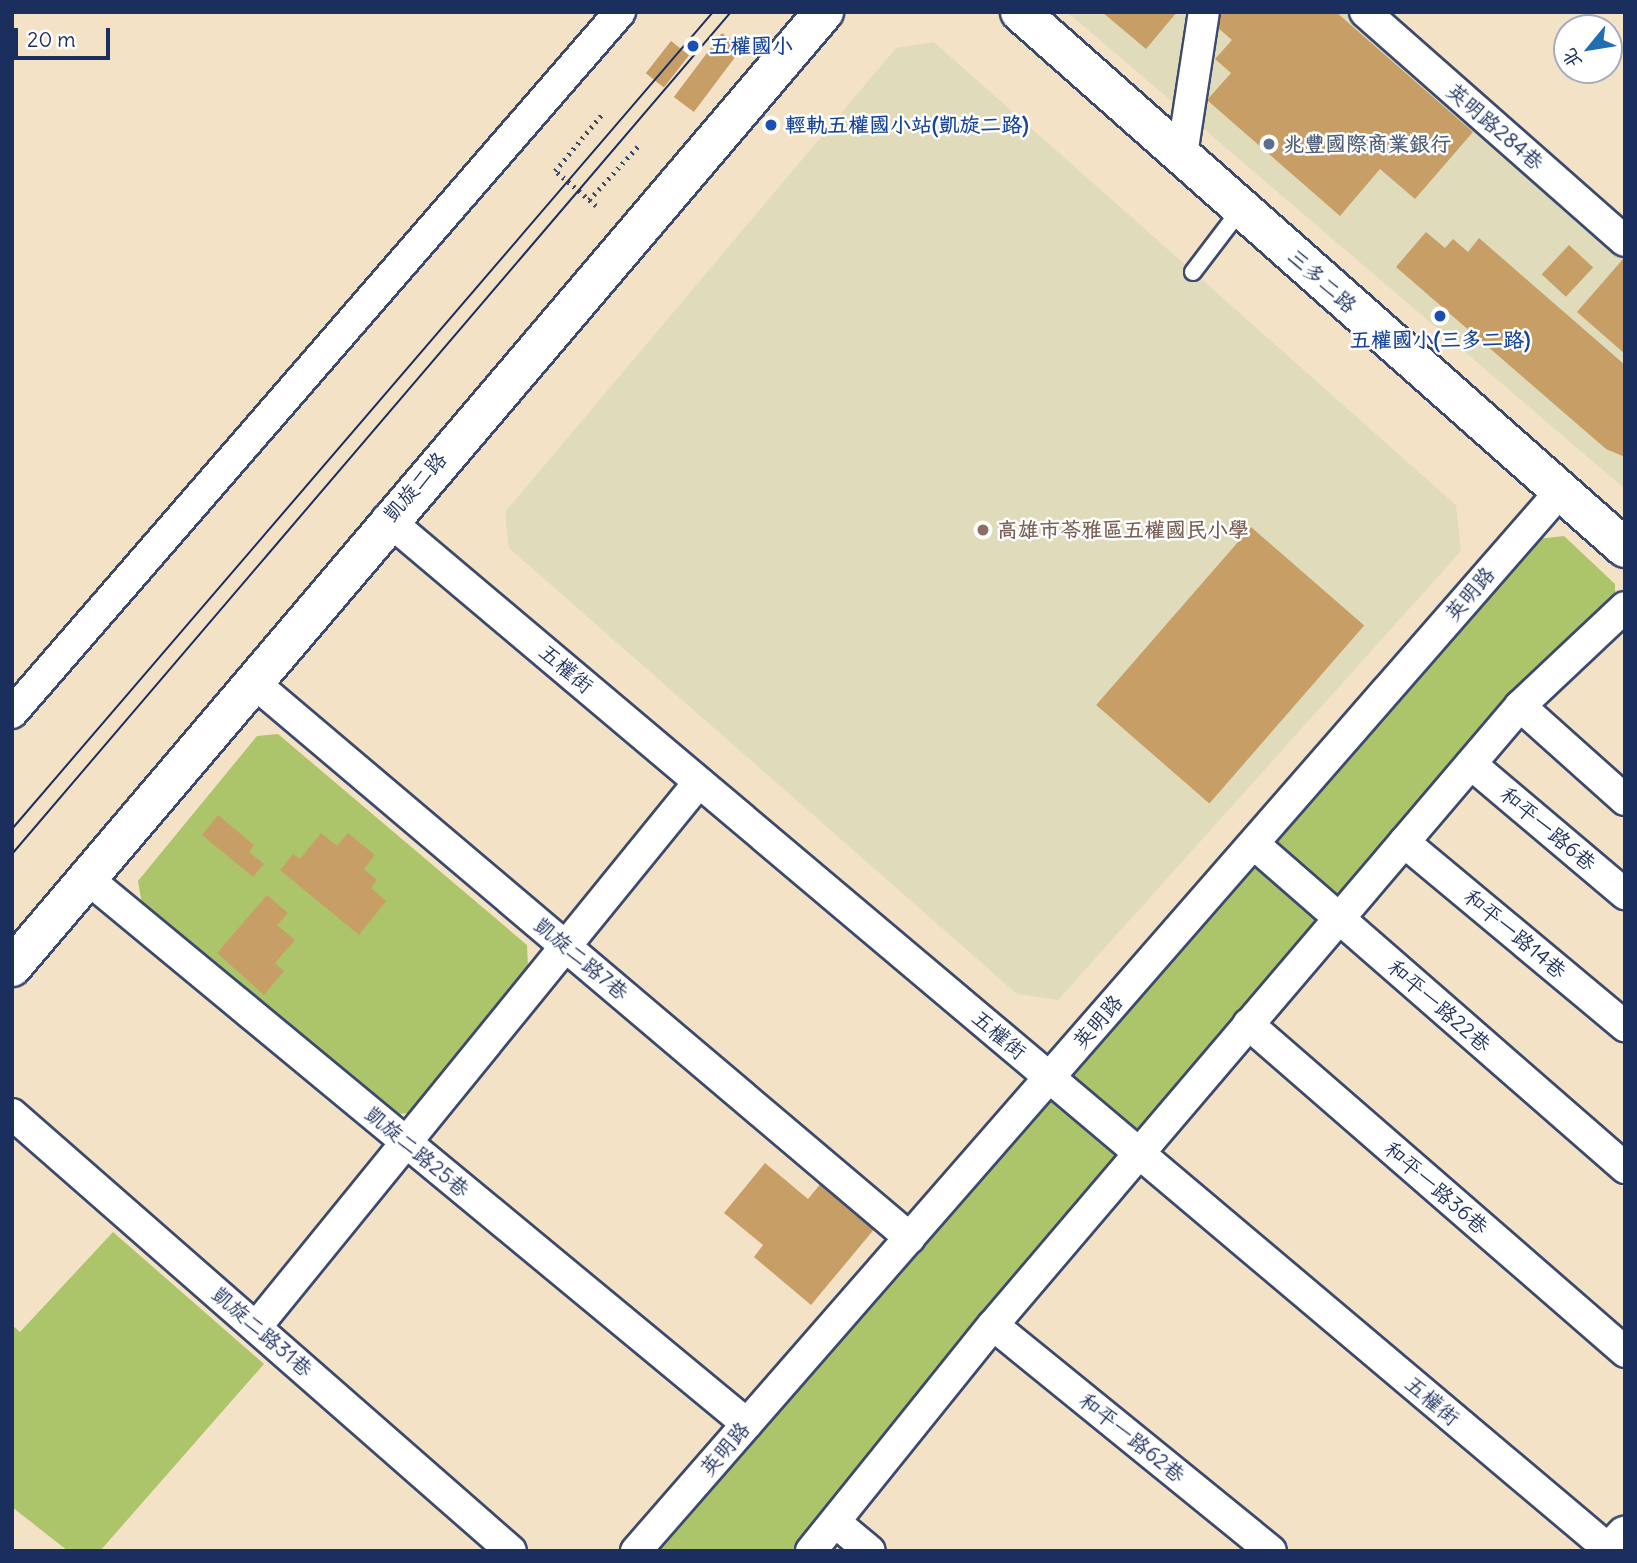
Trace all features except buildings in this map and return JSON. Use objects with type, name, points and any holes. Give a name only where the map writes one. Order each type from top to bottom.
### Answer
[{"type":"street","points":[[12,713],[620,12]]},
{"type":"street","name":"凱旋二路","points":[[12,967],[387,519],[824,12]]},
{"type":"street","name":"三多二路","points":[[1020,12],[1559,493],[1619,533]]},
{"type":"street","points":[[1182,155],[1204,12]]},
{"type":"street","name":"英明路284巷","points":[[1365,12],[1625,241]]},
{"type":"street","name":"英明路","points":[[636,1551],[1559,493]]},
{"type":"street","name":"五權街","points":[[387,519],[1611,1551]]},
{"type":"street","points":[[811,1551],[993,1325],[1520,706],[1625,607]]},
{"type":"street","name":"凱旋二路7巷","points":[[251,681],[909,1238]]},
{"type":"street","points":[[1520,706],[1625,800]]},
{"type":"street","name":"和平一路6巷","points":[[1471,764],[1625,894]]},
{"type":"street","points":[[256,1327],[408,1144],[699,782]]},
{"type":"street","name":"和平一路14巷","points":[[1404,842],[1625,1026]]},
{"type":"street","name":"和平一路22巷","points":[[1254,844],[1625,1168]]},
{"type":"street","name":"凱旋二路25巷","points":[[88,879],[747,1424]]},
{"type":"street","name":"和平一路36巷","points":[[1248,1024],[1625,1353]]},
{"type":"street","name":"凱旋二路31巷","points":[[12,1114],[511,1551]]},
{"type":"street","name":"和平一路62巷","points":[[993,1325],[1271,1551]]},
{"type":"street","points":[[835,1522],[870,1551]]},
{"type":"street","points":[[1611,1551],[1625,1536]]},
{"type":"lane","points":[[1193,272],[1241,209]]},
{"type":"path","points":[[596,206],[555,171],[602,114]]},
{"type":"path","points":[[589,200],[640,144]]},
{"type":"shaded area","points":[[1067,12],[1352,12],[1625,256],[1625,489]]},
{"type":"shaded area","name":"高雄市苓雅區五權國民小學","points":[[934,42],[1456,505],[1461,551],[1058,1000],[1017,994],[509,548],[505,512],[896,48]]},
{"type":"green space","points":[[1564,536],[1615,584],[1615,605],[798,1551],[657,1551],[1537,539]]},
{"type":"green space","points":[[278,734],[527,945],[528,968],[413,1113],[393,1114],[142,904],[138,881],[257,736]]},
{"type":"green space","points":[[113,1232],[264,1364],[100,1551],[68,1551],[12,1507],[12,1325],[20,1332]]},
{"type":"tram line","points":[[12,829],[713,12]]},
{"type":"tram line","points":[[12,854],[731,12]]},
{"type":"place","name":"五權國小","points":[[693,46]]},
{"type":"place","name":"輕軌五權國小站(凱旋二路)","points":[[771,125]]},
{"type":"place","name":"兆豐國際商業銀行","points":[[1269,144]]},
{"type":"place","name":"五權國小(三多二路)","points":[[1440,316]]},
{"type":"place","name":"高雄市苓雅區五權國民小學","points":[[983,530]]}]
